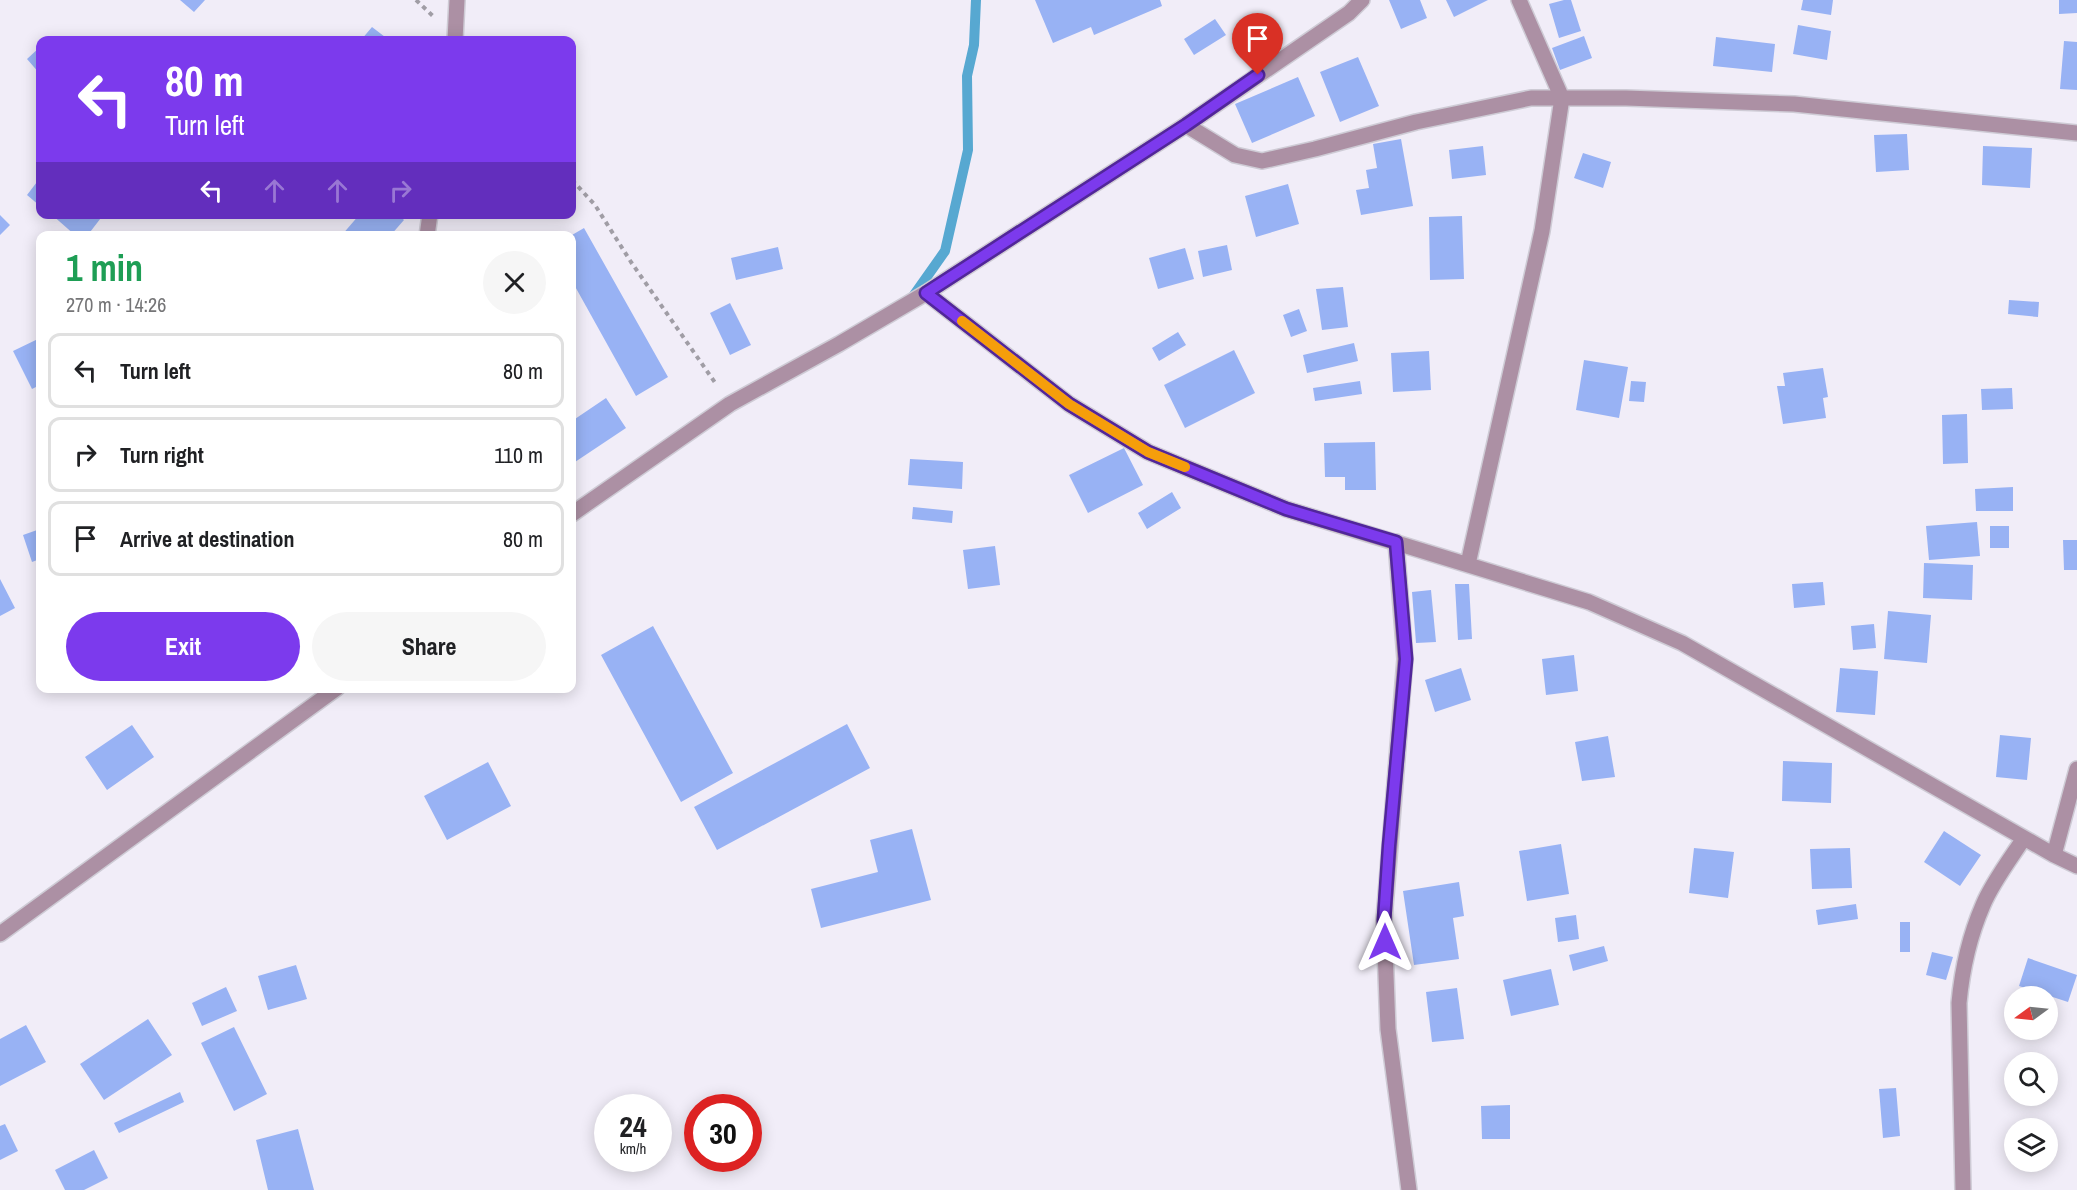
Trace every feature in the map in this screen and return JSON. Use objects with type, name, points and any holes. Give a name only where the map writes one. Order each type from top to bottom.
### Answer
[{"type":"street","points":[[455,36],[457,0]]},
{"type":"street","points":[[576,511],[730,404],[926,293],[1186,125],[1349,13],[1362,0]]},
{"type":"street","points":[[1468,564],[1542,231],[1562,98],[1519,0]]},
{"type":"street","points":[[1186,125],[1235,155],[1262,161],[1416,122],[1532,98],[1626,98],[1794,104],[2077,133]]},
{"type":"street","points":[[926,293],[1069,404],[1148,452],[1286,509],[1589,602],[1682,643],[2077,866]]},
{"type":"street","points":[[1396,542],[1406,659],[1384,920],[1388,1029],[1410,1190]]},
{"type":"street","points":[[0,934],[329,693]]},
{"type":"street","points":[[2054,855],[2077,769]]},
{"type":"street","points":[[1963,1190],[1959,1003],[1961,983],[1983,904],[2024,838]]},
{"type":"path","points":[[576,184],[595,205],[631,262],[730,404]]},
{"type":"building","points":[[180,0],[205,0],[194,12]]},
{"type":"building","points":[[1035,0],[1160,0],[1162,6],[1094,35],[1091,27],[1053,43]]},
{"type":"building","points":[[1389,0],[1420,0],[1427,18],[1401,29]]},
{"type":"building","points":[[1446,0],[1488,0],[1454,17]]},
{"type":"building","points":[[1571,0],[1581,31],[1559,38],[1549,4]]},
{"type":"building","points":[[1803,0],[1833,0],[1831,15],[1801,10]]},
{"type":"building","points":[[2059,0],[2077,0],[2077,13],[2059,14]]},
{"type":"building","points":[[1215,19],[1226,35],[1194,55],[1184,39]]},
{"type":"building","points":[[1798,25],[1831,31],[1827,60],[1793,54]]},
{"type":"building","points":[[372,27],[384,36],[364,36]]},
{"type":"building","points":[[1584,36],[1592,58],[1560,70],[1552,48]]},
{"type":"building","points":[[1716,37],[1775,44],[1772,72],[1713,66]]},
{"type":"building","points":[[2064,41],[2077,42],[2077,90],[2060,89]]},
{"type":"building","points":[[36,51],[36,69],[27,59]]},
{"type":"building","points":[[1358,57],[1379,106],[1340,122],[1320,72]]},
{"type":"building","points":[[1298,77],[1315,116],[1252,143],[1235,104]]},
{"type":"building","points":[[1907,134],[1909,170],[1876,172],[1874,135]]},
{"type":"building","points":[[1401,139],[1413,206],[1361,215],[1356,190],[1369,188],[1366,170],[1377,168],[1373,144]]},
{"type":"building","points":[[1483,146],[1486,175],[1452,179],[1449,150]]},
{"type":"building","points":[[1983,146],[2032,148],[2030,188],[1982,185]]},
{"type":"building","points":[[1583,153],[1611,162],[1603,188],[1574,178]]},
{"type":"building","points":[[36,183],[36,203],[27,195]]},
{"type":"building","points":[[1288,184],[1299,224],[1256,237],[1245,196]]},
{"type":"building","points":[[0,215],[10,225],[0,235]]},
{"type":"building","points":[[1462,216],[1464,279],[1430,280],[1429,217]]},
{"type":"building","points":[[57,219],[100,219],[91,231],[70,231]]},
{"type":"building","points":[[356,219],[404,220],[394,231],[345,231]]},
{"type":"building","points":[[584,228],[668,377],[636,396],[576,288],[576,233]]},
{"type":"building","points":[[1227,245],[1232,270],[1203,277],[1198,251]]},
{"type":"building","points":[[778,247],[783,269],[736,280],[731,258]]},
{"type":"building","points":[[1185,248],[1194,279],[1158,289],[1149,258]]},
{"type":"building","points":[[1343,287],[1348,327],[1322,330],[1316,289]]},
{"type":"building","points":[[2009,300],[2039,302],[2038,317],[2008,314]]},
{"type":"building","points":[[730,303],[751,345],[730,355],[710,313]]},
{"type":"building","points":[[1299,309],[1307,331],[1291,337],[1283,315]]},
{"type":"building","points":[[1178,332],[1186,345],[1159,361],[1152,348]]},
{"type":"building","points":[[36,340],[36,387],[32,389],[13,351]]},
{"type":"building","points":[[1354,343],[1358,361],[1307,373],[1303,355]]},
{"type":"building","points":[[1234,350],[1255,393],[1185,428],[1164,385]]},
{"type":"building","points":[[1429,351],[1431,390],[1393,392],[1391,353]]},
{"type":"building","points":[[1584,360],[1628,367],[1619,418],[1576,410]]},
{"type":"building","points":[[1823,368],[1828,397],[1823,398],[1826,418],[1783,424],[1777,386],[1785,386],[1783,373]]},
{"type":"building","points":[[1360,381],[1362,394],[1315,401],[1313,388]]},
{"type":"building","points":[[1631,381],[1646,382],[1644,402],[1629,401]]},
{"type":"building","points":[[2012,388],[2013,409],[1982,410],[1981,389]]},
{"type":"building","points":[[606,398],[626,428],[576,461],[576,418]]},
{"type":"building","points":[[1967,414],[1968,463],[1943,464],[1942,415]]},
{"type":"building","points":[[1375,442],[1376,490],[1345,490],[1345,477],[1325,477],[1324,443]]},
{"type":"building","points":[[1124,448],[1143,485],[1088,513],[1069,475]]},
{"type":"building","points":[[910,459],[963,462],[962,489],[908,485]]},
{"type":"building","points":[[2013,487],[2013,511],[1976,511],[1975,489]]},
{"type":"building","points":[[1172,492],[1181,508],[1147,529],[1138,513]]},
{"type":"building","points":[[913,507],[953,511],[952,523],[912,519]]},
{"type":"building","points":[[1977,522],[1980,556],[1929,560],[1926,526]]},
{"type":"building","points":[[1990,526],[2009,526],[2009,548],[1990,548]]},
{"type":"building","points":[[36,530],[36,560],[32,562],[23,535]]},
{"type":"building","points":[[2063,540],[2077,540],[2077,570],[2064,570]]},
{"type":"building","points":[[995,546],[1000,585],[968,589],[963,550]]},
{"type":"building","points":[[1924,563],[1973,565],[1972,600],[1923,598]]},
{"type":"building","points":[[0,579],[15,608],[0,616]]},
{"type":"building","points":[[1823,582],[1825,605],[1794,608],[1792,584]]},
{"type":"building","points":[[1455,584],[1469,584],[1472,639],[1458,640]]},
{"type":"building","points":[[1431,590],[1436,642],[1416,643],[1412,592]]},
{"type":"building","points":[[1888,611],[1931,615],[1927,663],[1884,659]]},
{"type":"building","points":[[1874,624],[1876,648],[1853,650],[1851,626]]},
{"type":"building","points":[[653,626],[733,773],[681,802],[601,655]]},
{"type":"building","points":[[1574,655],[1578,691],[1546,695],[1542,659]]},
{"type":"building","points":[[1461,668],[1471,700],[1435,712],[1425,680]]},
{"type":"building","points":[[1840,668],[1878,671],[1875,715],[1836,712]]},
{"type":"building","points":[[847,724],[870,768],[717,850],[694,807]]},
{"type":"building","points":[[132,725],[154,757],[107,790],[85,757]]},
{"type":"building","points":[[2000,735],[2031,738],[2027,780],[1996,777]]},
{"type":"building","points":[[1608,736],[1615,777],[1582,781],[1575,742]]},
{"type":"building","points":[[1783,761],[1832,763],[1831,803],[1782,801]]},
{"type":"building","points":[[488,762],[511,806],[447,840],[424,796]]},
{"type":"building","points":[[912,829],[931,900],[821,928],[811,889],[878,872],[870,840]]},
{"type":"building","points":[[1944,831],[1981,855],[1960,886],[1924,862]]},
{"type":"building","points":[[1561,844],[1569,894],[1527,901],[1519,851]]},
{"type":"building","points":[[1694,848],[1734,852],[1728,898],[1689,893]]},
{"type":"building","points":[[1850,848],[1852,888],[1812,889],[1810,849]]},
{"type":"building","points":[[1459,882],[1464,916],[1453,918],[1459,959],[1414,965],[1403,891]]},
{"type":"building","points":[[1856,904],[1858,919],[1818,925],[1816,910]]},
{"type":"building","points":[[1576,915],[1579,939],[1558,942],[1555,918]]},
{"type":"building","points":[[1900,922],[1910,922],[1910,952],[1900,952]]},
{"type":"building","points":[[1604,946],[1608,961],[1573,971],[1569,955]]},
{"type":"building","points":[[1932,952],[1953,957],[1946,980],[1926,975]]},
{"type":"building","points":[[2028,958],[2077,975],[2068,1002],[2058,999],[2058,986],[2019,986]]},
{"type":"building","points":[[296,965],[307,999],[268,1010],[258,976]]},
{"type":"building","points":[[1551,969],[1559,1005],[1511,1016],[1503,980]]},
{"type":"building","points":[[226,987],[237,1011],[202,1026],[192,1003]]},
{"type":"building","points":[[1457,988],[1464,1039],[1432,1042],[1426,992]]},
{"type":"building","points":[[148,1019],[172,1055],[104,1100],[80,1064]]},
{"type":"building","points":[[26,1025],[46,1062],[0,1086],[0,1039]]},
{"type":"building","points":[[234,1027],[267,1094],[234,1111],[201,1043]]},
{"type":"building","points":[[1896,1088],[1900,1136],[1883,1138],[1879,1089]]},
{"type":"building","points":[[180,1092],[184,1102],[119,1133],[114,1123]]},
{"type":"building","points":[[1510,1105],[1510,1139],[1482,1139],[1481,1106]]},
{"type":"building","points":[[5,1124],[18,1151],[0,1160],[0,1126]]},
{"type":"building","points":[[298,1129],[314,1190],[268,1190],[256,1140]]},
{"type":"building","points":[[94,1150],[108,1178],[84,1190],[65,1190],[55,1170]]},
{"type":"waterway","points":[[914,295],[945,251],[968,150],[967,76],[974,45],[976,0]]},
{"type":"slow traffic","points":[[962,321],[1069,404],[1148,452],[1185,467]]},
{"type":"route","points":[[1258,75],[1186,125],[926,293],[1069,404],[1148,452],[1286,509],[1396,542],[1406,659],[1389,846],[1384,920],[1385,942]]}]
